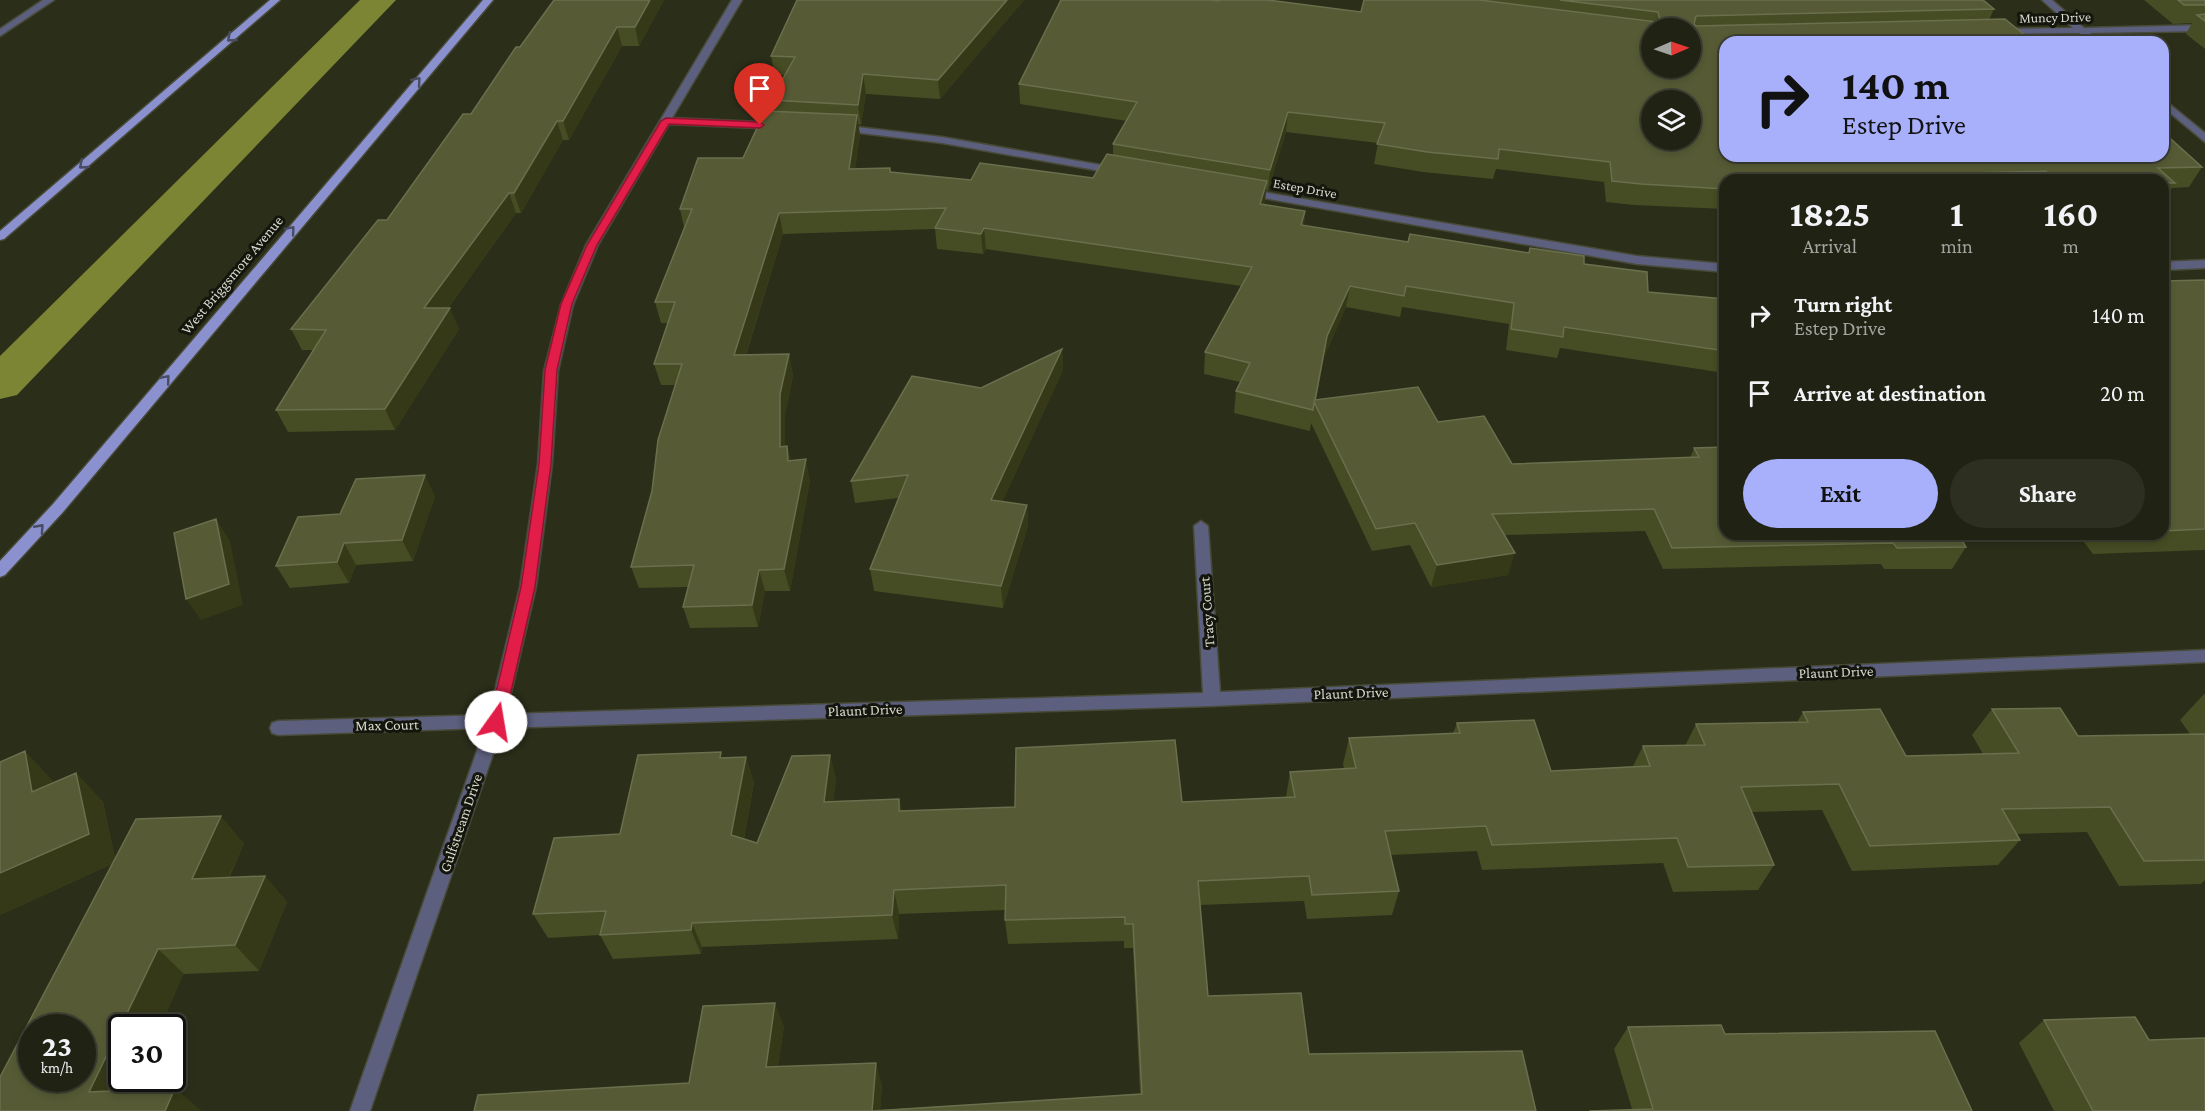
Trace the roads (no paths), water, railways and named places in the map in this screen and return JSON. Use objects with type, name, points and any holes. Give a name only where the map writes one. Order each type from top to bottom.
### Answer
[{"type":"main road","points":[[0,237],[275,0]]},
{"type":"main road","name":"West Briggsmore Avenue","points":[[0,571],[58,508],[386,117],[488,0]]},
{"type":"street","points":[[0,33],[49,0]]},
{"type":"street","name":"Gulfstream Drive","points":[[360,1111],[496,722],[528,587],[545,464],[551,370],[567,304],[592,245],[737,0]]},
{"type":"street","points":[[2047,0],[2088,36]]},
{"type":"street","name":"Muncy Drive","points":[[1987,32],[2205,28]]},
{"type":"street","points":[[2169,107],[2205,139]]},
{"type":"street","points":[[666,121],[795,126]]},
{"type":"street","points":[[830,128],[942,140],[1130,173]]},
{"type":"street","name":"Estep Drive","points":[[1236,191],[1637,260],[1719,267]]},
{"type":"street","points":[[2169,266],[2205,264]]},
{"type":"street","name":"Tracy Court","points":[[1201,526],[1212,699]]},
{"type":"street","name":"Plaunt Drive","points":[[496,722],[1212,699],[2205,656]]},
{"type":"street","name":"Max Court","points":[[278,728],[496,722]]},
{"type":"waterway","points":[[0,384],[379,0]]}]
